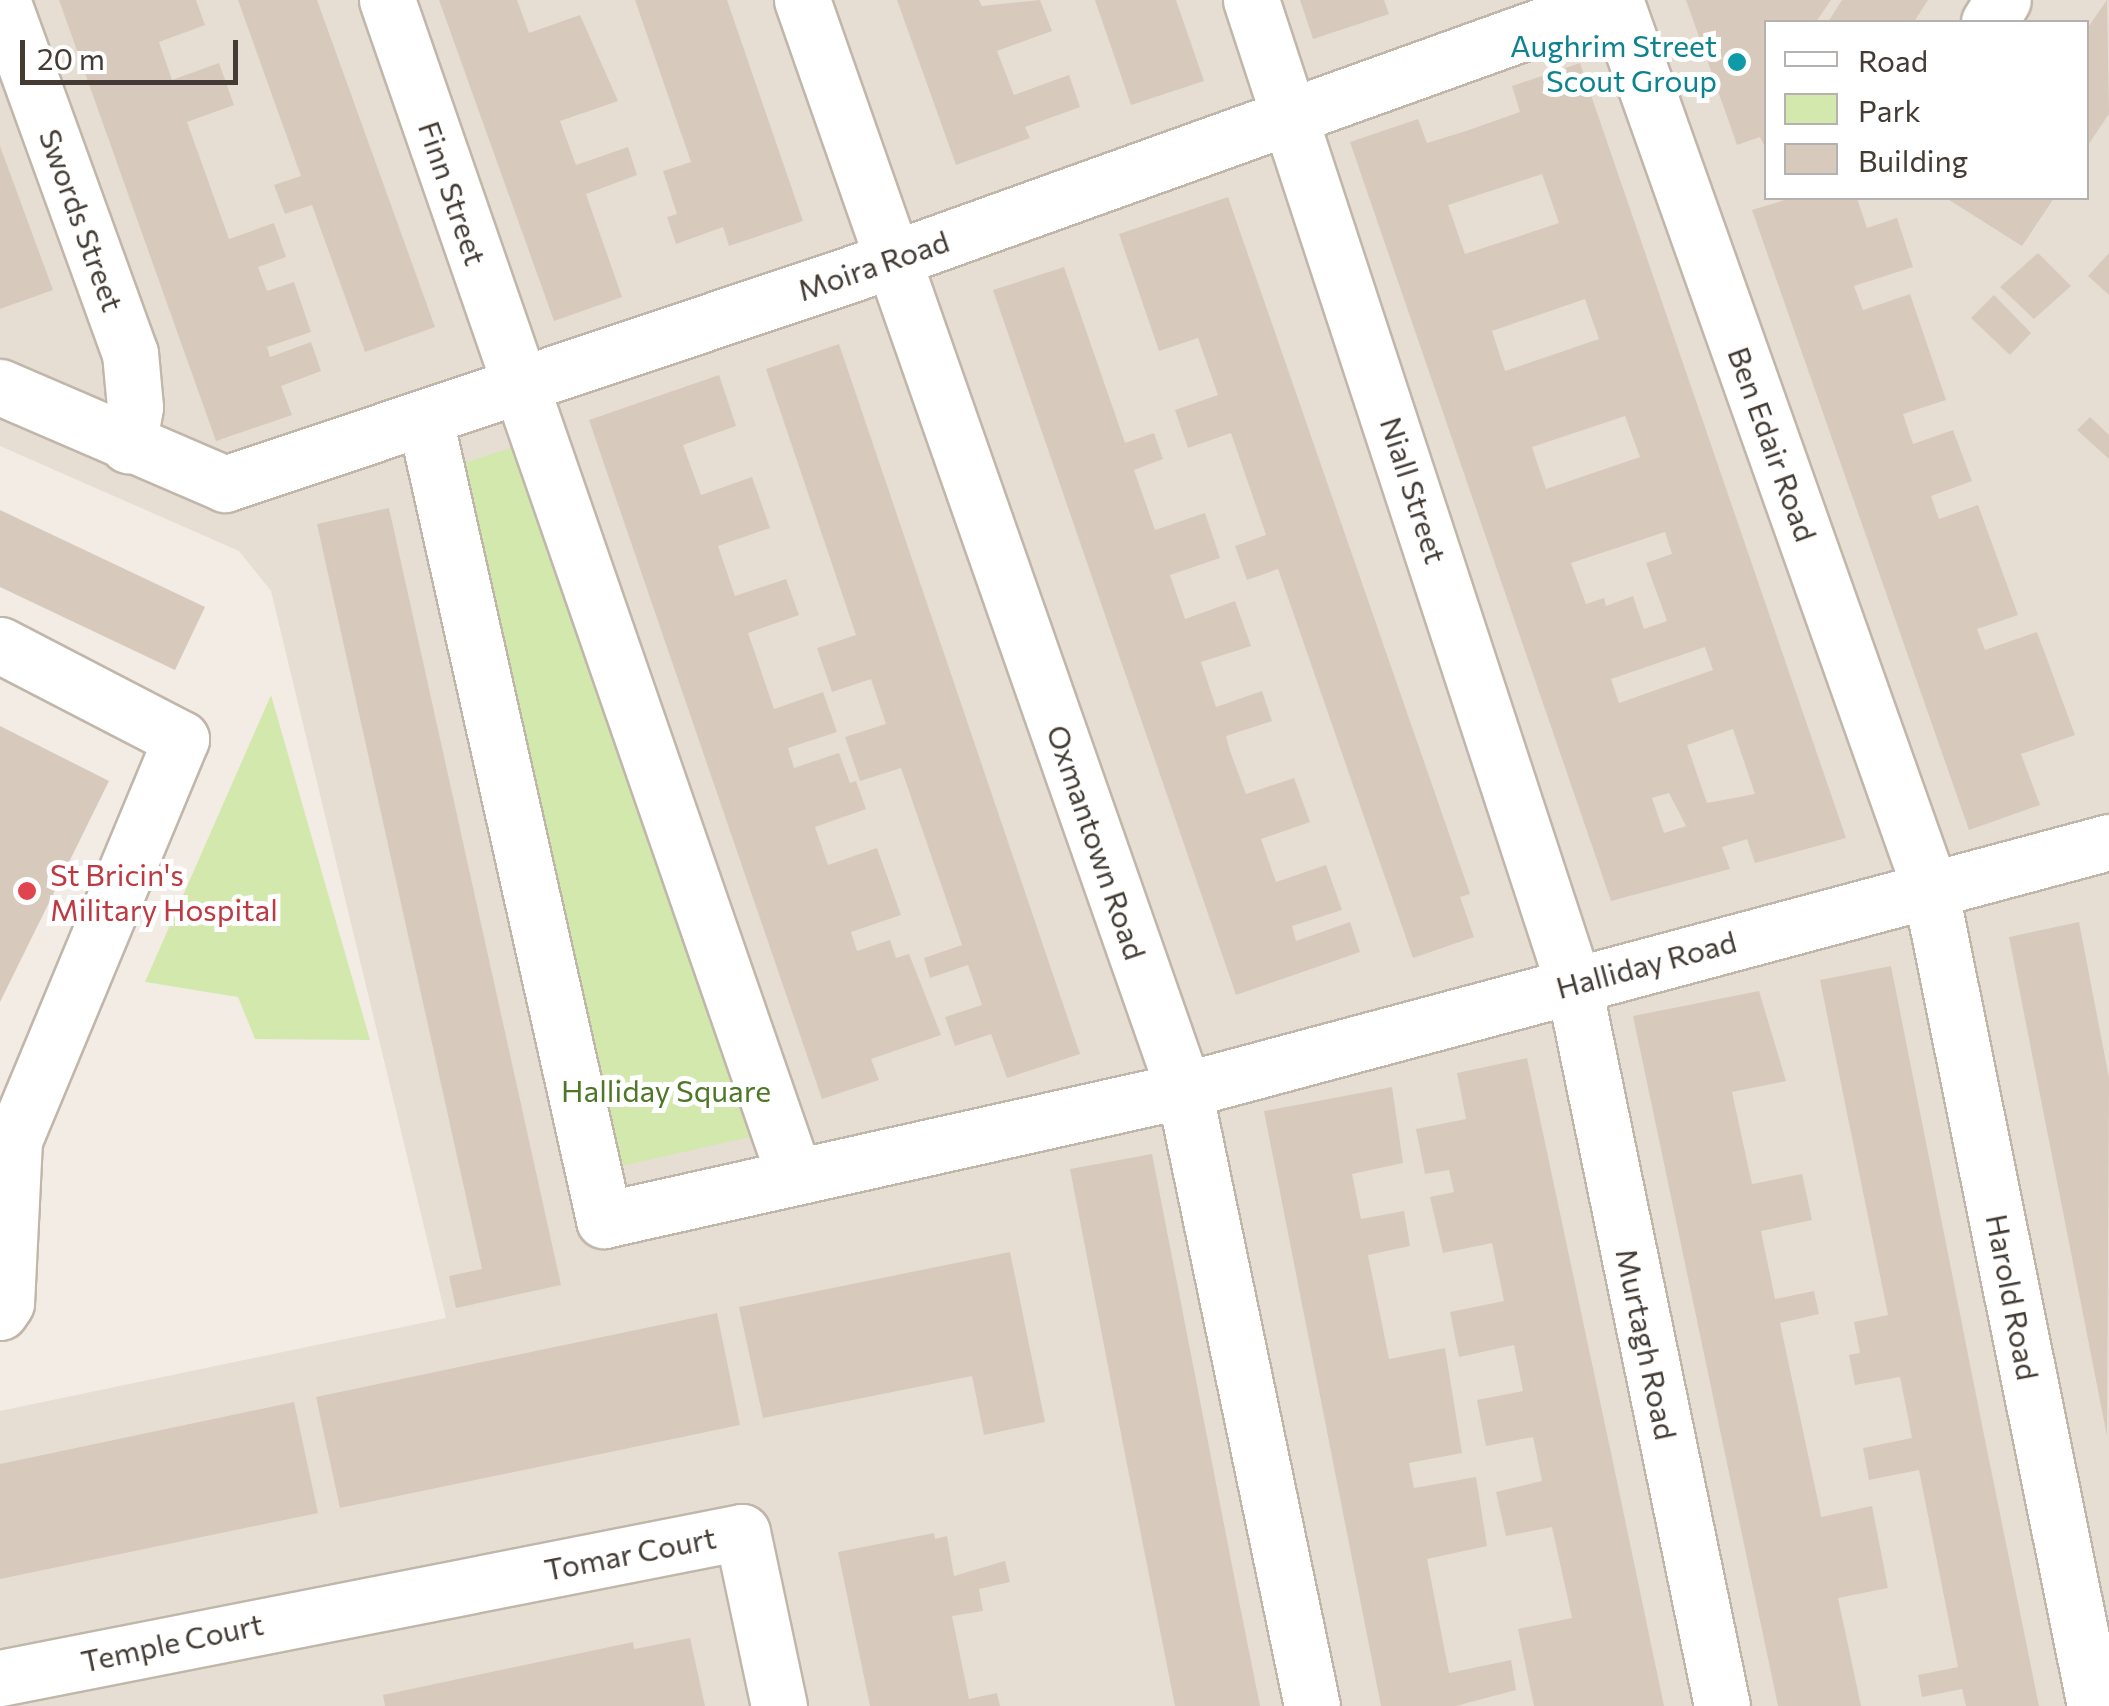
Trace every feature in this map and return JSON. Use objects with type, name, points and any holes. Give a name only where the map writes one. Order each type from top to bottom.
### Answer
[{"type":"street","name":"Swords Street","points":[[2,0],[130,353],[135,407],[128,446]]},
{"type":"street","name":"Finn Street","points":[[386,0],[517,386]]},
{"type":"street","name":"Oxmantown Road","points":[[802,0],[1184,1090],[1312,1706]]},
{"type":"street","name":"Niall Street","points":[[1250,0],[1292,116],[1573,982]]},
{"type":"street","name":"Moira Road","points":[[0,387],[128,446],[225,484],[892,259],[1615,0]]},
{"type":"street","name":"Ben Edair Road","points":[[1615,0],[1930,888]]},
{"type":"street","points":[[517,386],[794,1175]]},
{"type":"street","points":[[424,420],[604,1220],[1184,1090]]},
{"type":"street","points":[[0,645],[182,739],[14,1140],[6,1303],[0,1312]]},
{"type":"street","name":"Halliday Road","points":[[1184,1090],[1573,982],[2109,842]]},
{"type":"street","name":"Harold Road","points":[[1930,888],[2095,1706]]},
{"type":"street","name":"Murtagh Road","points":[[1573,982],[1722,1706]]},
{"type":"street","name":"Tomar Court","points":[[344,1606],[742,1532],[779,1706]]},
{"type":"street","name":"Temple Court","points":[[0,1678],[344,1606]]},
{"type":"shaded area","points":[[0,0],[2109,0],[2109,1706],[0,1706],[0,1411],[446,1318],[271,591],[239,551],[0,446]]},
{"type":"green space","name":"Halliday Square","points":[[514,447],[750,1137],[617,1167],[460,464]]},
{"type":"green space","points":[[271,695],[370,1040],[255,1039],[238,997],[145,982]]},
{"type":"building","points":[[59,0],[196,0],[205,25],[159,42],[172,80],[219,63],[234,105],[187,122],[229,239],[274,223],[286,257],[258,267],[267,291],[294,282],[311,332],[267,347],[270,357],[311,342],[321,371],[281,386],[292,415],[216,441]]},
{"type":"building","points":[[238,0],[317,0],[435,327],[365,352],[312,205],[285,214],[274,185],[301,176]]},
{"type":"building","points":[[439,0],[517,0],[529,33],[580,15],[618,101],[560,121],[576,165],[628,147],[637,175],[586,194],[622,297],[554,321]]},
{"type":"building","points":[[635,0],[727,0],[803,221],[729,246],[723,227],[676,244],[667,217],[677,214],[663,171],[691,162]]},
{"type":"building","points":[[897,0],[979,0],[982,6],[1040,0],[1052,31],[997,51],[1014,95],[1069,75],[1080,107],[1025,127],[1030,138],[956,165]]},
{"type":"building","points":[[1095,0],[1176,0],[1204,81],[1131,105]]},
{"type":"building","points":[[1300,0],[1384,0],[1389,14],[1313,39]]},
{"type":"building","name":"Aughrim Street Scout Group","points":[[1686,0],[1831,0],[1817,20],[1764,20],[1764,145],[1760,137],[1737,145]]},
{"type":"building","points":[[1842,0],[1928,0],[1915,20],[1829,20]]},
{"type":"building","points":[[2107,0],[2109,114],[2089,144],[2089,26]]},
{"type":"building","points":[[1580,63],[1846,838],[1755,863],[1747,839],[1722,847],[1730,869],[1611,901],[1350,142],[1418,119],[1427,143],[1466,131],[1520,112],[1512,86]],"holes":[[[1542,174],[1559,223],[1465,254],[1448,205]],[[1585,299],[1599,339],[1505,371],[1492,331]],[[1625,416],[1640,457],[1546,489],[1532,447]],[[1665,532],[1672,554],[1646,563],[1667,621],[1644,629],[1633,596],[1606,606],[1604,598],[1586,604],[1571,563]],[[1705,647],[1713,670],[1619,703],[1611,679]],[[1733,729],[1755,794],[1707,803],[1687,745]],[[1669,793],[1686,826],[1664,833],[1652,798]]]},
{"type":"building","points":[[0,146],[53,290],[0,309]]},
{"type":"building","points":[[1228,197],[1470,894],[1460,897],[1474,937],[1413,958],[1278,569],[1247,580],[1235,546],[1266,535],[1231,433],[1188,448],[1175,410],[1218,395],[1198,338],[1159,351],[1119,234]]},
{"type":"building","points":[[1784,200],[1858,200],[1867,228],[1897,218],[1913,267],[1854,286],[1863,310],[1910,294],[1946,400],[1903,414],[1913,444],[1953,430],[1972,481],[1931,496],[1939,519],[1978,505],[2018,615],[1977,629],[1985,650],[2037,632],[2075,735],[2021,754],[2040,805],[1969,830],[1752,210]]},
{"type":"building","points":[[1949,200],[2053,200],[2022,246]]},
{"type":"building","points":[[2038,253],[2071,286],[2034,319],[2000,287]]},
{"type":"building","points":[[2109,253],[2109,295],[2088,276]]},
{"type":"building","points":[[1064,267],[1125,443],[1154,433],[1163,459],[1134,470],[1155,530],[1205,513],[1220,558],[1170,575],[1185,619],[1235,601],[1251,646],[1201,662],[1216,707],[1262,691],[1272,721],[1226,736],[1246,794],[1294,778],[1310,822],[1261,839],[1276,882],[1326,865],[1342,910],[1292,926],[1296,941],[1350,922],[1360,952],[1236,995],[993,290]]},
{"type":"building","points":[[1994,295],[2031,333],[2010,355],[1971,318]]},
{"type":"building","points":[[839,344],[1080,1054],[1007,1078],[991,1034],[955,1046],[945,1017],[982,1005],[968,965],[930,978],[924,958],[962,945],[901,768],[860,781],[845,737],[886,724],[871,679],[832,692],[817,648],[856,635],[766,369]]},
{"type":"building","points":[[719,375],[736,426],[683,445],[701,495],[752,477],[770,528],[718,546],[735,596],[786,579],[799,615],[748,633],[774,709],[823,692],[837,732],[788,748],[794,768],[839,753],[850,783],[856,781],[866,809],[815,827],[828,865],[877,848],[901,915],[851,932],[857,951],[890,940],[896,958],[909,954],[941,1035],[871,1059],[879,1080],[822,1099],[589,420]]},
{"type":"building","points":[[2090,417],[2109,435],[2109,459],[2077,430]]},
{"type":"building","points":[[389,508],[561,1285],[456,1308],[449,1276],[482,1269],[317,524]]},
{"type":"building","points":[[0,510],[205,607],[175,670],[0,587]]},
{"type":"building","name":"St Bricin's Military Hospital","points":[[0,726],[109,781],[0,1002]]},
{"type":"building","points":[[2079,922],[2109,1078],[2107,1436],[2009,937]]},
{"type":"building","points":[[1891,966],[2039,1706],[1966,1706],[1962,1689],[1922,1697],[1918,1675],[1958,1667],[1919,1470],[1869,1480],[1863,1448],[1912,1438],[1900,1377],[1855,1385],[1849,1355],[1860,1353],[1854,1322],[1888,1315],[1820,980]]},
{"type":"building","points":[[1759,991],[1786,1081],[1732,1092],[1752,1184],[1802,1174],[1812,1220],[1761,1231],[1775,1299],[1814,1291],[1819,1314],[1780,1323],[1821,1517],[1872,1506],[1888,1588],[1838,1598],[1861,1706],[1778,1706],[1633,1016]]},
{"type":"building","points":[[1527,1058],[1664,1706],[1534,1706],[1518,1629],[1572,1618],[1552,1527],[1506,1536],[1496,1492],[1542,1481],[1533,1437],[1486,1446],[1477,1400],[1523,1391],[1514,1345],[1459,1357],[1450,1312],[1504,1301],[1492,1243],[1443,1253],[1430,1197],[1454,1192],[1449,1170],[1425,1174],[1416,1129],[1466,1119],[1457,1073]]},
{"type":"building","points":[[1392,1087],[1403,1163],[1352,1174],[1361,1219],[1404,1211],[1410,1246],[1368,1255],[1389,1359],[1445,1348],[1462,1453],[1409,1463],[1414,1488],[1476,1477],[1487,1546],[1427,1559],[1449,1673],[1511,1660],[1516,1690],[1456,1706],[1381,1706],[1264,1111]]},
{"type":"building","points":[[1152,1154],[1260,1706],[1175,1706],[1123,1444],[1070,1169]]},
{"type":"building","points":[[1010,1252],[1045,1422],[984,1435],[972,1376],[763,1418],[739,1307]]},
{"type":"building","points":[[717,1313],[740,1425],[340,1508],[316,1397]]},
{"type":"building","points":[[294,1402],[318,1513],[0,1579],[0,1464]]},
{"type":"building","points":[[934,1533],[935,1539],[947,1536],[954,1576],[1005,1561],[1010,1582],[979,1589],[983,1611],[952,1616],[969,1699],[997,1693],[1000,1706],[870,1706],[838,1552]]},
{"type":"building","points":[[690,1638],[705,1706],[385,1706],[383,1695],[633,1642],[634,1649]]},
{"type":"place","name":"Aughrim Street Scout Group","points":[[1737,62]]},
{"type":"place","name":"St Bricin's Military Hospital","points":[[27,891]]}]
